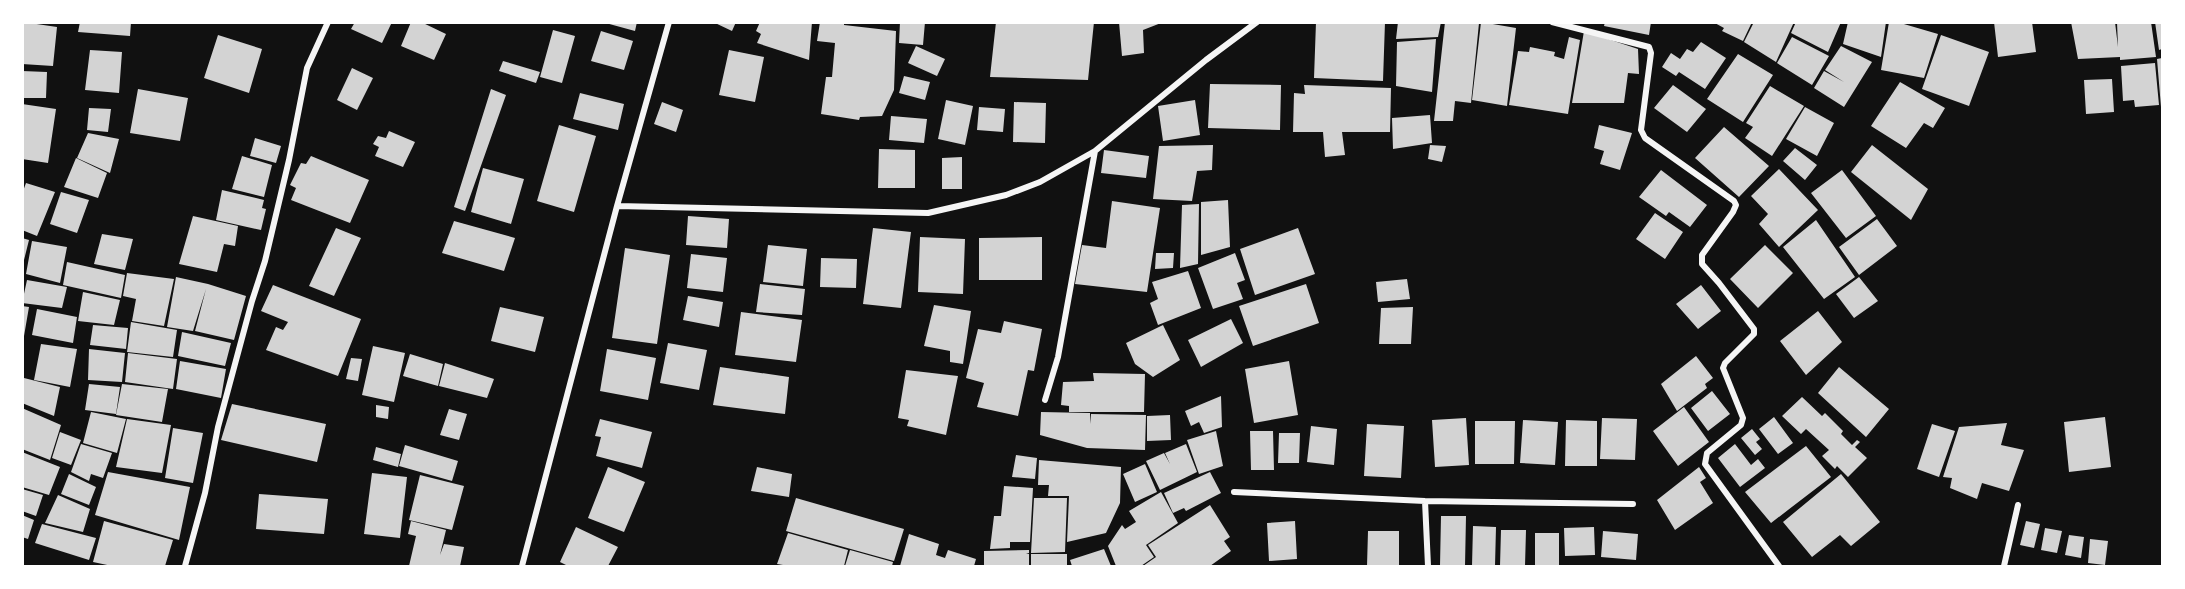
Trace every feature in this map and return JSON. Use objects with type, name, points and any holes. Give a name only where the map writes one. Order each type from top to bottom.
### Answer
[{"type":"street","points":[[185,567],[205,493],[218,428],[265,261],[290,160],[307,68],[328,22]]},
{"type":"street","points":[[522,567],[617,206],[669,22]]},
{"type":"street","points":[[617,206],[928,213],[1006,195],[1040,182],[1095,151],[1206,60],[1257,22]]},
{"type":"street","points":[[1552,22],[1649,47],[1651,53],[1641,130],[1645,138],[1734,201],[1736,205],[1702,255],[1702,264],[1754,329],[1754,334],[1725,363],[1723,368],[1743,418],[1742,425],[1707,453],[1705,464],[1779,567]]},
{"type":"street","points":[[1045,400],[1058,357],[1095,151]]},
{"type":"street","points":[[1234,492],[1425,501],[1633,504]]},
{"type":"street","points":[[1425,501],[1428,567]]},
{"type":"street","points":[[2004,567],[2018,505]]},
{"type":"building","points":[[23,22],[57,27],[53,66],[22,64]]},
{"type":"building","points":[[80,22],[131,22],[130,36],[78,32]]},
{"type":"building","points":[[355,22],[392,22],[382,43],[351,29]]},
{"type":"building","points":[[411,22],[421,22],[446,34],[434,60],[401,46]]},
{"type":"building","points":[[602,22],[637,22],[635,31]]},
{"type":"building","points":[[713,22],[736,22],[732,31]]},
{"type":"building","points":[[760,22],[812,22],[809,60],[757,43],[761,34],[756,31]]},
{"type":"building","points":[[820,22],[844,22],[844,25],[896,31],[894,90],[882,116],[860,117],[859,120],[821,114],[826,77],[832,77],[835,43],[817,41]]},
{"type":"building","points":[[900,22],[925,22],[923,45],[899,43]]},
{"type":"building","points":[[996,22],[1094,22],[1088,80],[990,77]]},
{"type":"building","points":[[1119,22],[1161,23],[1143,30],[1144,53],[1122,56]]},
{"type":"building","points":[[1316,22],[1385,22],[1383,81],[1314,78]]},
{"type":"building","points":[[1398,22],[1441,22],[1438,37],[1396,39]]},
{"type":"building","points":[[1445,22],[1479,23],[1471,103],[1455,101],[1453,121],[1434,121]]},
{"type":"building","points":[[1481,22],[1516,28],[1507,106],[1472,100]]},
{"type":"building","points":[[1605,22],[1651,22],[1649,35],[1604,26]]},
{"type":"building","points":[[1713,22],[1752,22],[1743,41],[1722,31],[1724,28]]},
{"type":"building","points":[[1754,22],[1794,22],[1776,62],[1744,42]]},
{"type":"building","points":[[1796,22],[1841,22],[1828,52],[1791,33]]},
{"type":"building","points":[[1848,22],[1886,22],[1881,57],[1843,44]]},
{"type":"building","points":[[1889,22],[1897,22],[1938,34],[1924,78],[1881,70]]},
{"type":"building","points":[[1994,22],[2032,22],[2036,52],[1998,57]]},
{"type":"building","points":[[2071,22],[2115,22],[2118,47],[2117,22],[2151,22],[2156,57],[2120,60],[2120,57],[2078,59]]},
{"type":"building","points":[[2155,22],[2162,22],[2162,49],[2159,50]]},
{"type":"building","points":[[553,30],[575,36],[562,83],[540,77]]},
{"type":"building","points":[[601,31],[633,41],[624,70],[591,61]]},
{"type":"building","points":[[1584,31],[1638,49],[1639,74],[1628,73],[1624,103],[1572,103]]},
{"type":"building","points":[[218,35],[262,49],[249,93],[204,78]]},
{"type":"building","points":[[1941,35],[1989,52],[1969,106],[1922,89]]},
{"type":"building","points":[[1569,37],[1580,40],[1568,114],[1509,105],[1518,51],[1529,52],[1530,47],[1555,52],[1554,56],[1564,59]]},
{"type":"building","points":[[1792,37],[1829,56],[1812,85],[1777,63]]},
{"type":"building","points":[[1436,39],[1432,92],[1396,86],[1397,42]]},
{"type":"building","points":[[1701,42],[1726,58],[1705,89],[1679,72],[1676,76],[1662,67],[1671,53],[1680,59],[1687,49],[1693,52]]},
{"type":"building","points":[[916,46],[945,59],[937,76],[908,63]]},
{"type":"building","points":[[1841,46],[1872,62],[1844,107],[1814,88],[1824,71],[1844,82],[1825,70]]},
{"type":"building","points":[[90,50],[122,52],[119,93],[85,90]]},
{"type":"building","points":[[729,50],[764,57],[755,102],[719,95]]},
{"type":"building","points":[[1738,54],[1773,75],[1743,122],[1707,99]]},
{"type":"building","points":[[2162,58],[2162,107],[2161,107],[2157,59]]},
{"type":"building","points":[[503,61],[540,72],[536,83],[499,71]]},
{"type":"building","points":[[2155,63],[2159,105],[2135,107],[2134,100],[2123,101],[2121,66]]},
{"type":"building","points":[[352,68],[373,78],[357,110],[337,100]]},
{"type":"building","points":[[22,71],[47,72],[46,98],[22,98]]},
{"type":"building","points":[[904,76],[930,82],[925,100],[899,93]]},
{"type":"building","points":[[2112,79],[2114,112],[2086,114],[2084,80]]},
{"type":"building","points":[[1900,82],[1945,108],[1933,128],[1924,123],[1906,148],[1871,126]]},
{"type":"building","points":[[1210,84],[1281,85],[1280,130],[1208,128]]},
{"type":"building","points":[[1304,85],[1391,88],[1390,132],[1342,132],[1345,155],[1325,157],[1323,132],[1293,132],[1294,93],[1305,94]]},
{"type":"building","points":[[1673,85],[1706,109],[1687,132],[1654,108]]},
{"type":"building","points":[[1770,86],[1804,106],[1772,156],[1745,138],[1753,127],[1746,123]]},
{"type":"building","points":[[138,89],[188,98],[180,141],[130,133]]},
{"type":"building","points":[[491,89],[506,95],[465,211],[454,207]]},
{"type":"building","points":[[580,93],[624,104],[618,130],[573,119]]},
{"type":"building","points":[[946,100],[973,106],[965,145],[938,139]]},
{"type":"building","points":[[1195,100],[1200,135],[1163,141],[1158,106]]},
{"type":"building","points":[[662,102],[683,110],[676,132],[654,124]]},
{"type":"building","points":[[1014,102],[1046,103],[1045,143],[1013,142]]},
{"type":"building","points":[[22,104],[56,109],[48,163],[22,159]]},
{"type":"building","points":[[979,107],[1005,109],[1003,132],[977,130]]},
{"type":"building","points":[[1805,107],[1834,123],[1817,156],[1786,139]]},
{"type":"building","points":[[89,108],[111,109],[108,132],[87,130]]},
{"type":"building","points":[[1430,115],[1432,143],[1393,149],[1392,118]]},
{"type":"building","points":[[891,116],[927,119],[924,143],[889,140]]},
{"type":"building","points":[[559,125],[596,136],[574,212],[537,201]]},
{"type":"building","points":[[1599,125],[1632,133],[1620,170],[1600,164],[1604,151],[1594,148]]},
{"type":"building","points":[[1724,127],[1769,166],[1739,197],[1695,158]]},
{"type":"building","points":[[389,131],[415,142],[403,167],[375,156],[379,147],[373,144],[378,136],[386,138]]},
{"type":"building","points":[[88,133],[119,139],[110,173],[77,158]]},
{"type":"building","points":[[255,138],[281,146],[276,163],[250,156]]},
{"type":"building","points":[[1213,145],[1212,170],[1197,171],[1192,201],[1153,199],[1159,146]]},
{"type":"building","points":[[1430,145],[1446,146],[1442,162],[1428,159]]},
{"type":"building","points":[[1872,145],[1928,189],[1911,220],[1851,172]]},
{"type":"building","points":[[1795,148],[1817,165],[1805,180],[1783,161]]},
{"type":"building","points":[[879,149],[915,150],[915,188],[878,188]]},
{"type":"building","points":[[1104,150],[1149,156],[1146,178],[1101,173]]},
{"type":"building","points":[[242,156],[272,165],[264,197],[232,189]]},
{"type":"building","points":[[311,156],[369,180],[350,223],[291,200],[296,188],[290,185],[301,163],[306,164]]},
{"type":"building","points":[[962,157],[962,189],[942,189],[942,158]]},
{"type":"building","points":[[76,158],[107,173],[98,198],[64,187]]},
{"type":"building","points":[[483,168],[524,179],[511,224],[471,212]]},
{"type":"building","points":[[1779,169],[1818,210],[1779,247],[1759,224],[1768,214],[1751,196]]},
{"type":"building","points":[[1661,170],[1707,205],[1690,227],[1669,212],[1666,216],[1639,197]]},
{"type":"building","points":[[1842,170],[1876,216],[1846,238],[1811,193]]},
{"type":"building","points":[[26,183],[55,192],[37,236],[22,230],[22,194]]},
{"type":"building","points":[[222,190],[264,200],[262,208],[266,209],[261,230],[216,220]]},
{"type":"building","points":[[61,192],[89,200],[77,233],[50,224]]},
{"type":"building","points":[[1228,200],[1230,247],[1201,255],[1201,202]]},
{"type":"building","points":[[1112,201],[1160,208],[1147,292],[1075,284],[1082,245],[1106,248]]},
{"type":"building","points":[[1199,204],[1198,264],[1180,268],[1182,205]]},
{"type":"building","points":[[1655,213],[1683,232],[1665,259],[1636,239]]},
{"type":"building","points":[[193,216],[238,226],[235,246],[224,244],[217,272],[179,264]]},
{"type":"building","points":[[688,216],[729,219],[727,248],[686,245]]},
{"type":"building","points":[[1877,219],[1897,246],[1859,275],[1839,247]]},
{"type":"building","points":[[1816,220],[1855,277],[1824,299],[1783,247]]},
{"type":"building","points":[[454,221],[515,238],[504,271],[442,253]]},
{"type":"building","points":[[336,228],[361,238],[334,296],[309,286]]},
{"type":"building","points":[[873,228],[911,232],[901,308],[863,304]]},
{"type":"building","points":[[1298,228],[1315,274],[1255,295],[1240,249]]},
{"type":"building","points":[[102,234],[133,239],[125,270],[94,264]]},
{"type":"building","points":[[920,237],[965,239],[963,294],[918,292]]},
{"type":"building","points":[[1042,237],[1042,280],[979,280],[979,238]]},
{"type":"building","points":[[22,238],[29,240],[23,264],[22,264]]},
{"type":"building","points":[[32,241],[67,247],[60,283],[26,274]]},
{"type":"building","points":[[768,245],[807,249],[803,286],[763,282]]},
{"type":"building","points":[[1765,245],[1793,273],[1758,308],[1730,279]]},
{"type":"building","points":[[625,248],[670,255],[657,344],[612,338]]},
{"type":"building","points":[[1156,253],[1174,253],[1173,268],[1155,269]]},
{"type":"building","points":[[1235,253],[1245,280],[1237,283],[1243,299],[1213,309],[1198,268]]},
{"type":"building","points":[[691,254],[727,258],[723,292],[687,288]]},
{"type":"building","points":[[821,258],[857,259],[856,288],[820,287]]},
{"type":"building","points":[[67,262],[125,275],[121,298],[63,285]]},
{"type":"building","points":[[1188,271],[1201,308],[1158,325],[1150,303],[1158,299],[1152,282]]},
{"type":"building","points":[[127,273],[174,279],[164,326],[132,321],[136,299],[123,296]]},
{"type":"building","points":[[176,277],[246,296],[234,340],[195,331],[206,289],[193,331],[167,327]]},
{"type":"building","points":[[1859,277],[1878,301],[1854,318],[1836,294]]},
{"type":"building","points":[[1407,279],[1410,299],[1378,302],[1376,282]]},
{"type":"building","points":[[27,280],[67,287],[62,308],[22,303]]},
{"type":"building","points":[[760,284],[805,289],[802,315],[756,312]]},
{"type":"building","points":[[1306,284],[1319,323],[1253,346],[1239,306]]},
{"type":"building","points":[[273,285],[361,319],[338,376],[266,350],[276,327],[283,330],[288,322],[261,311]]},
{"type":"building","points":[[1701,285],[1721,311],[1698,329],[1676,304]]},
{"type":"building","points":[[83,292],[120,300],[114,325],[78,321]]},
{"type":"building","points":[[688,296],[723,302],[719,327],[683,320]]},
{"type":"building","points":[[934,305],[971,311],[963,364],[950,362],[950,351],[924,346]]},
{"type":"building","points":[[22,306],[29,307],[24,336],[22,336]]},
{"type":"building","points":[[500,307],[544,317],[535,352],[491,341]]},
{"type":"building","points":[[1413,307],[1411,344],[1379,344],[1381,308]]},
{"type":"building","points":[[37,309],[77,317],[73,343],[32,335]]},
{"type":"building","points":[[1818,311],[1842,342],[1806,375],[1780,341]]},
{"type":"building","points":[[741,312],[802,320],[796,362],[735,355]]},
{"type":"building","points":[[1231,319],[1243,343],[1201,367],[1188,340]]},
{"type":"building","points":[[1004,321],[1042,329],[1034,371],[1028,370],[1018,416],[977,407],[984,383],[966,378],[978,329],[1001,333]]},
{"type":"building","points":[[131,322],[177,330],[173,357],[127,352]]},
{"type":"building","points":[[93,325],[128,328],[126,349],[90,345]]},
{"type":"building","points":[[1163,325],[1180,360],[1153,377],[1135,364],[1126,343]]},
{"type":"building","points":[[182,332],[231,343],[225,366],[178,356]]},
{"type":"building","points":[[668,343],[707,350],[699,390],[660,383]]},
{"type":"building","points":[[41,344],[77,349],[70,387],[34,380]]},
{"type":"building","points":[[373,346],[405,353],[394,402],[362,395]]},
{"type":"building","points":[[89,349],[125,353],[122,382],[88,380]]},
{"type":"building","points":[[607,349],[656,358],[648,400],[600,391]]},
{"type":"building","points":[[128,353],[177,359],[173,389],[125,382]]},
{"type":"building","points":[[410,354],[443,364],[438,386],[403,376]]},
{"type":"building","points":[[1696,356],[1713,378],[1705,384],[1707,388],[1677,411],[1661,384]]},
{"type":"building","points":[[351,358],[362,359],[358,381],[346,379]]},
{"type":"building","points":[[180,361],[226,369],[221,398],[176,389]]},
{"type":"building","points":[[1289,361],[1298,415],[1254,423],[1245,369]]},
{"type":"building","points":[[445,363],[494,379],[487,398],[439,386]]},
{"type":"building","points":[[720,367],[789,377],[785,414],[713,405]]},
{"type":"building","points":[[1839,367],[1889,409],[1866,437],[1818,393]]},
{"type":"building","points":[[906,370],[958,376],[946,435],[907,426],[909,420],[898,418]]},
{"type":"building","points":[[1093,373],[1145,374],[1144,412],[1069,412],[1069,406],[1061,405],[1063,382],[1094,381]]},
{"type":"building","points":[[24,378],[60,387],[54,416],[22,403]]},
{"type":"building","points":[[89,384],[120,387],[116,414],[85,410]]},
{"type":"building","points":[[122,384],[168,389],[162,422],[116,415]]},
{"type":"building","points":[[1712,391],[1730,414],[1708,431],[1691,408]]},
{"type":"building","points":[[1221,396],[1222,427],[1204,433],[1199,422],[1191,426],[1185,411]]},
{"type":"building","points":[[1802,397],[1822,416],[1825,413],[1843,431],[1841,434],[1852,445],[1857,440],[1860,442],[1855,447],[1867,458],[1848,477],[1837,466],[1835,469],[1822,456],[1829,450],[1806,429],[1801,434],[1782,416]]},
{"type":"building","points":[[232,404],[326,424],[317,462],[221,440]]},
{"type":"building","points":[[376,405],[389,407],[388,419],[376,417]]},
{"type":"building","points":[[1684,407],[1709,442],[1678,466],[1653,431]]},
{"type":"building","points":[[22,408],[61,425],[50,460],[22,449]]},
{"type":"building","points":[[449,409],[467,414],[459,440],[440,435]]},
{"type":"building","points":[[91,412],[126,419],[117,453],[83,443]]},
{"type":"building","points":[[1041,412],[1090,413],[1090,424],[1091,414],[1146,415],[1145,450],[1087,448],[1040,435]]},
{"type":"building","points":[[1170,415],[1171,440],[1147,441],[1147,416]]},
{"type":"building","points":[[1774,417],[1793,443],[1778,454],[1759,429]]},
{"type":"building","points":[[2105,417],[2111,467],[2069,472],[2064,422]]},
{"type":"building","points":[[1466,418],[1469,465],[1435,467],[1432,420]]},
{"type":"building","points":[[1602,418],[1637,419],[1635,460],[1600,459]]},
{"type":"building","points":[[127,419],[171,425],[162,473],[116,467]]},
{"type":"building","points":[[600,419],[652,432],[642,468],[596,456],[601,437],[595,436]]},
{"type":"building","points":[[1523,420],[1558,422],[1555,465],[1520,463]]},
{"type":"building","points":[[1566,420],[1597,421],[1597,466],[1565,466]]},
{"type":"building","points":[[1475,421],[1515,421],[1514,464],[1475,464]]},
{"type":"building","points":[[2007,423],[2001,445],[2024,450],[2009,491],[1982,483],[1977,499],[1950,488],[1952,478],[1943,477],[1959,427]]},
{"type":"building","points":[[1367,424],[1404,426],[1401,478],[1364,476]]},
{"type":"building","points":[[1932,424],[1955,431],[1939,477],[1917,469]]},
{"type":"building","points":[[1311,426],[1337,429],[1334,465],[1307,462]]},
{"type":"building","points":[[173,428],[203,433],[193,483],[165,478]]},
{"type":"building","points":[[1752,429],[1760,439],[1756,442],[1762,449],[1755,455],[1741,438]]},
{"type":"building","points":[[1216,431],[1223,466],[1199,474],[1187,440]]},
{"type":"building","points":[[1250,431],[1273,431],[1274,470],[1251,470]]},
{"type":"building","points":[[60,432],[81,440],[71,465],[52,458]]},
{"type":"building","points":[[1279,433],[1300,433],[1299,463],[1278,463]]},
{"type":"building","points":[[81,444],[112,453],[103,478],[91,474],[89,481],[71,472]]},
{"type":"building","points":[[1186,444],[1197,472],[1160,490],[1146,461],[1164,453],[1170,464],[1165,453]]},
{"type":"building","points":[[1735,444],[1751,465],[1758,459],[1765,468],[1740,487],[1718,458]]},
{"type":"building","points":[[405,445],[458,461],[452,481],[399,466]]},
{"type":"building","points":[[1806,446],[1831,477],[1771,523],[1745,492]]},
{"type":"building","points":[[376,447],[401,454],[398,467],[373,460]]},
{"type":"building","points":[[22,452],[60,467],[49,495],[22,487]]},
{"type":"building","points":[[1016,455],[1037,458],[1035,479],[1012,477]]},
{"type":"building","points":[[1039,460],[1121,467],[1120,503],[1106,533],[1067,542],[1069,496],[1048,496],[1049,485],[1038,485]]},
{"type":"building","points":[[1145,464],[1157,492],[1135,502],[1123,474]]},
{"type":"building","points":[[608,467],[645,482],[624,532],[588,518]]},
{"type":"building","points":[[757,467],[792,474],[789,497],[751,491]]},
{"type":"building","points":[[1699,467],[1706,478],[1700,482],[1713,503],[1675,530],[1657,500]]},
{"type":"building","points":[[108,472],[190,487],[179,540],[95,515]]},
{"type":"building","points":[[1210,472],[1221,493],[1186,511],[1184,508],[1173,513],[1164,493]]},
{"type":"building","points":[[372,473],[407,477],[400,538],[364,534]]},
{"type":"building","points":[[69,474],[96,487],[89,505],[61,494]]},
{"type":"building","points":[[1841,474],[1880,522],[1851,546],[1840,535],[1812,557],[1783,522]]},
{"type":"building","points":[[420,475],[464,486],[452,530],[409,520]]},
{"type":"building","points":[[1004,486],[1033,488],[1030,542],[1010,542],[1010,548],[990,549],[994,516],[1001,516]]},
{"type":"building","points":[[22,489],[43,495],[36,516],[22,511]]},
{"type":"building","points":[[1161,492],[1178,523],[1146,545],[1154,557],[1141,566],[1116,566],[1108,546],[1122,525],[1125,529],[1136,522],[1129,511]]},
{"type":"building","points":[[259,494],[328,499],[324,534],[256,529]]},
{"type":"building","points":[[58,495],[90,509],[83,532],[45,523]]},
{"type":"building","points":[[796,498],[904,529],[894,561],[786,531]]},
{"type":"building","points":[[1034,498],[1067,498],[1065,552],[1031,553]]},
{"type":"building","points":[[1210,505],[1230,537],[1224,541],[1231,551],[1210,566],[1143,566],[1156,557],[1148,545]]},
{"type":"building","points":[[22,515],[34,520],[28,539],[22,537]]},
{"type":"building","points":[[1441,516],[1466,516],[1465,566],[1440,566]]},
{"type":"building","points":[[104,521],[173,540],[165,566],[112,566],[93,562]]},
{"type":"building","points":[[411,521],[446,530],[440,555],[444,544],[464,547],[460,566],[409,566],[416,536],[408,534]]},
{"type":"building","points":[[1295,521],[1297,559],[1269,561],[1267,523]]},
{"type":"building","points":[[2026,521],[2040,524],[2034,548],[2020,545]]},
{"type":"building","points":[[42,524],[96,538],[89,560],[35,543]]},
{"type":"building","points":[[1473,526],[1496,527],[1495,566],[1472,566]]},
{"type":"building","points":[[576,527],[618,547],[608,566],[568,566],[560,562]]},
{"type":"building","points":[[1594,527],[1595,555],[1565,556],[1564,528]]},
{"type":"building","points":[[2045,528],[2062,531],[2057,553],[2041,550]]},
{"type":"building","points":[[1501,530],[1526,530],[1525,566],[1500,566]]},
{"type":"building","points":[[1368,531],[1399,531],[1399,566],[1367,566]]},
{"type":"building","points":[[1603,531],[1638,534],[1636,560],[1601,557]]},
{"type":"building","points":[[788,533],[848,550],[844,566],[777,564]]},
{"type":"building","points":[[1535,533],[1559,533],[1559,565],[1535,565]]},
{"type":"building","points":[[909,534],[939,544],[936,555],[945,558],[948,550],[976,559],[974,566],[900,566]]},
{"type":"building","points":[[2069,535],[2084,537],[2081,558],[2065,555]]},
{"type":"building","points":[[2090,539],[2108,541],[2105,565],[2088,563]]},
{"type":"building","points":[[1104,549],[1111,566],[1072,566],[1070,560]]},
{"type":"building","points":[[850,550],[893,562],[892,566],[845,566]]},
{"type":"building","points":[[1029,550],[1026,554],[1029,554],[1029,566],[984,566],[984,551]]},
{"type":"building","points":[[1031,554],[1067,554],[1067,566],[1031,566]]}]
